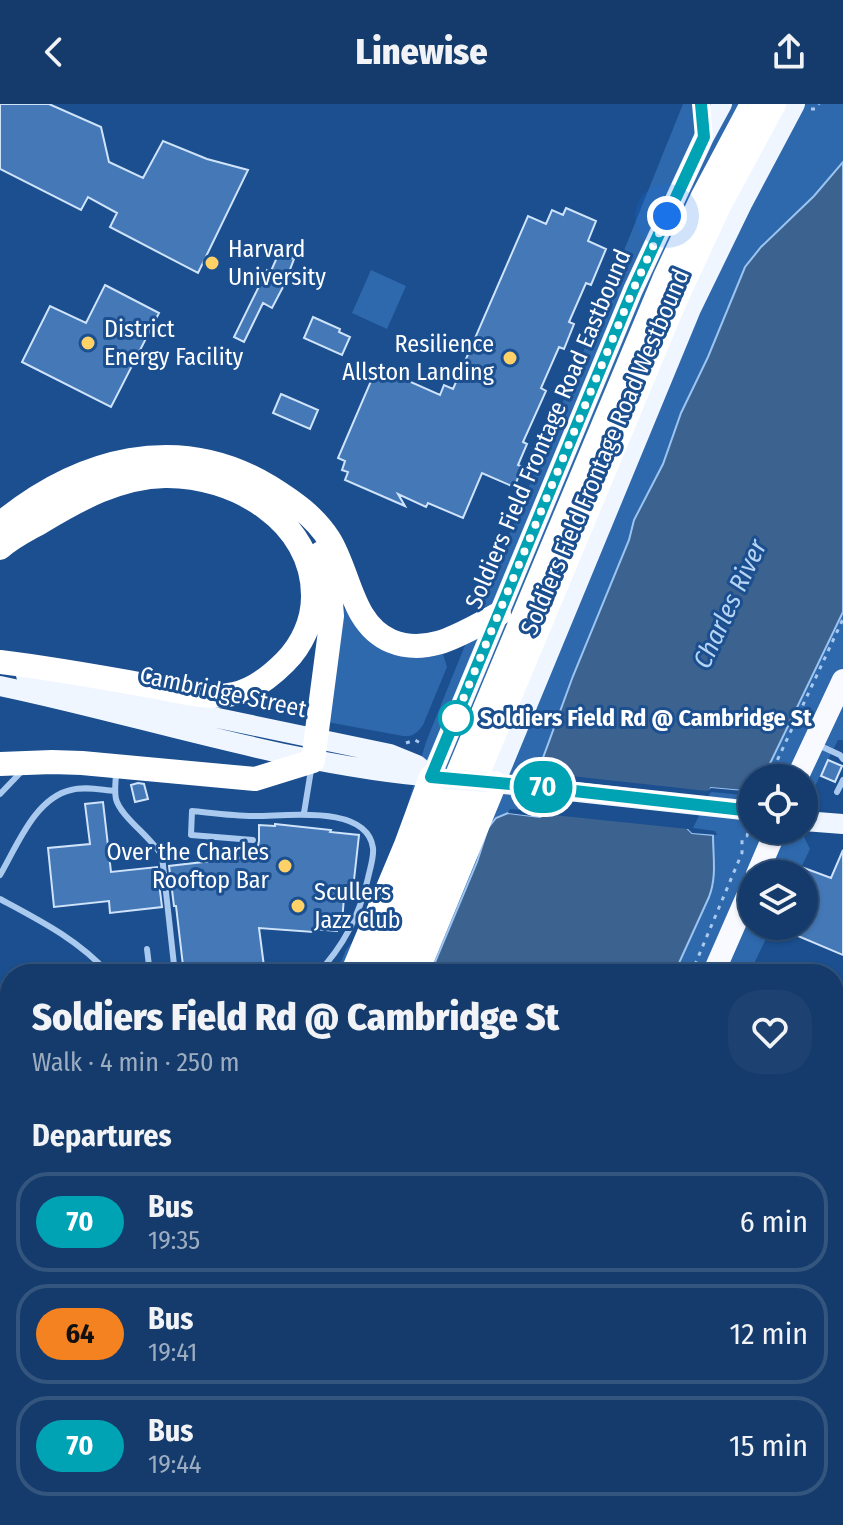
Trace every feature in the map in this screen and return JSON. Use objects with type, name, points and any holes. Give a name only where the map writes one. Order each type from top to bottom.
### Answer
[{"type":"highway","points":[[378,964],[655,299],[702,198],[752,104]]},
{"type":"highway","points":[[398,964],[675,301],[719,206],[774,104]]},
{"type":"highway","points":[[0,524],[34,499],[78,476],[111,465],[141,458],[202,460],[236,470],[298,504],[330,541],[360,612],[369,626],[383,637],[406,645],[428,646],[499,614]]},
{"type":"highway","points":[[0,548],[12,538],[95,492],[144,478],[191,478],[234,489],[277,516],[306,559],[313,603],[301,640],[287,659],[262,681],[233,694],[191,693],[63,671],[1,670]]},
{"type":"highway","points":[[0,780],[12,767],[52,762],[255,779],[314,749],[331,628],[330,588],[322,558],[310,532],[272,488]]},
{"type":"highway","points":[[0,568],[42,521]]},
{"type":"highway","points":[[803,764],[843,680]]},
{"type":"highway","points":[[356,964],[438,778]]},
{"type":"highway","points":[[420,964],[490,782]]},
{"type":"highway","points":[[717,964],[738,917]]},
{"type":"main road","points":[[701,104],[704,137]]},
{"type":"main road","name":"Soldiers Field Frontage Road Eastbound","points":[[438,778],[499,614],[633,290],[722,104]]},
{"type":"main road","name":"Soldiers Field Frontage Road Westbound","points":[[490,782],[691,309],[795,104]]},
{"type":"main road","name":"Cambridge Street","points":[[1,670],[314,749],[404,759],[438,778],[738,808]]},
{"type":"main road","points":[[818,822],[843,824]]},
{"type":"lane","points":[[813,742],[843,759]]},
{"type":"lane","points":[[304,813],[314,749]]},
{"type":"lane","points":[[117,766],[115,791],[119,808],[162,856],[174,964]]},
{"type":"lane","points":[[0,794],[12,767]]},
{"type":"lane","points":[[837,792],[843,780]]},
{"type":"lane","points":[[0,875],[29,825],[52,799],[72,789],[115,791]]},
{"type":"lane","points":[[253,840],[191,835],[192,811],[254,816],[304,813],[355,823],[368,834],[373,850],[366,889],[356,917],[339,948],[325,964]]},
{"type":"lane","points":[[0,899],[68,937],[100,964]]},
{"type":"lane","points":[[147,949],[149,964]]},
{"type":"path","points":[[776,764],[843,619]]},
{"type":"path","points":[[695,964],[743,851],[742,844]]},
{"type":"shaded area","points":[[683,104],[843,104],[843,162],[745,267],[681,413],[663,464],[634,520],[629,540],[540,766],[559,772],[544,814],[488,828],[434,964],[340,964],[355,939],[399,835],[426,742]]},
{"type":"shaded area","points":[[371,270],[406,286],[387,329],[352,313]]},
{"type":"shaded area","points":[[347,605],[405,657],[424,658],[443,654],[447,667],[423,725],[410,736],[327,722],[343,612]]},
{"type":"shaded area","points":[[843,612],[843,740],[838,740],[818,780],[818,764],[770,764]]},
{"type":"shaded area","points":[[707,791],[738,791],[738,844],[808,844],[810,849],[805,860],[738,860],[738,940],[765,940],[754,964],[679,964],[713,888],[713,835],[688,829]]},
{"type":"water","name":"Charles River","points":[[843,162],[843,612],[770,764],[738,764],[738,790],[711,788],[688,829],[692,833],[713,835],[714,874],[709,897],[679,964],[434,964],[488,828],[496,818],[508,813],[544,815],[559,772],[542,770],[540,766],[573,676],[629,540],[634,520],[663,464],[681,413],[745,267],[761,247],[814,196]]},
{"type":"pier","points":[[537,763],[542,770],[562,775],[707,791],[711,788],[738,790],[738,795],[710,793],[693,828],[715,831],[717,835],[692,833],[688,829],[508,813],[510,809],[541,812],[557,776],[540,773]]},
{"type":"building","points":[[0,104],[49,104],[101,127],[109,162],[143,178],[163,141],[207,159],[248,170],[198,273],[110,227],[117,213],[88,197],[81,210],[0,169]]},
{"type":"building","name":"Resilience Allston Landing","points":[[566,208],[596,221],[588,241],[606,249],[591,285],[586,283],[569,322],[574,324],[564,349],[559,347],[541,388],[546,391],[523,442],[527,444],[518,465],[523,467],[514,487],[482,473],[463,518],[428,503],[426,507],[398,494],[405,506],[345,480],[348,472],[342,470],[345,461],[338,458],[377,367],[440,395],[444,385],[453,389],[528,216],[546,224],[552,210],[563,215]]},
{"type":"building","points":[[282,246],[294,252],[284,285],[272,308],[263,303],[244,342],[234,337]]},
{"type":"building","name":"District Energy Facility","points":[[105,285],[159,313],[111,407],[22,362],[50,306],[86,323]]},
{"type":"building","points":[[313,317],[350,337],[342,355],[304,338]]},
{"type":"building","points":[[281,394],[318,410],[310,429],[273,413]]},
{"type":"building","points":[[828,760],[842,766],[835,782],[821,776]]},
{"type":"building","points":[[144,784],[148,799],[135,802],[131,785]]},
{"type":"building","points":[[103,802],[111,872],[157,867],[162,907],[110,913],[109,901],[54,907],[48,848],[90,844],[85,804]]},
{"type":"building","points":[[259,825],[359,835],[352,898],[344,897],[342,923],[338,923],[337,931],[259,928],[264,964],[183,964],[169,866],[256,856]]},
{"type":"building","points":[[843,850],[843,955],[807,940],[818,940],[818,873],[831,878]]},
{"type":"bus line","name":"70","points":[[701,104],[704,137],[633,290],[431,777],[738,808]]},
{"type":"place","name":"Harvard University","points":[[212,263]]},
{"type":"place","name":"District Energy Facility","points":[[88,343]]},
{"type":"place","name":"Resilience Allston Landing","points":[[510,358]]},
{"type":"place","name":"Soldiers Field Rd @ Cambridge St","points":[[456,718]]},
{"type":"place","name":"Over the Charles Rooftop Bar","points":[[285,866]]},
{"type":"place","name":"Scullers Jazz Club","points":[[298,906]]},
{"type":"route","points":[[456,718],[454,721],[633,290],[667,216]]}]
